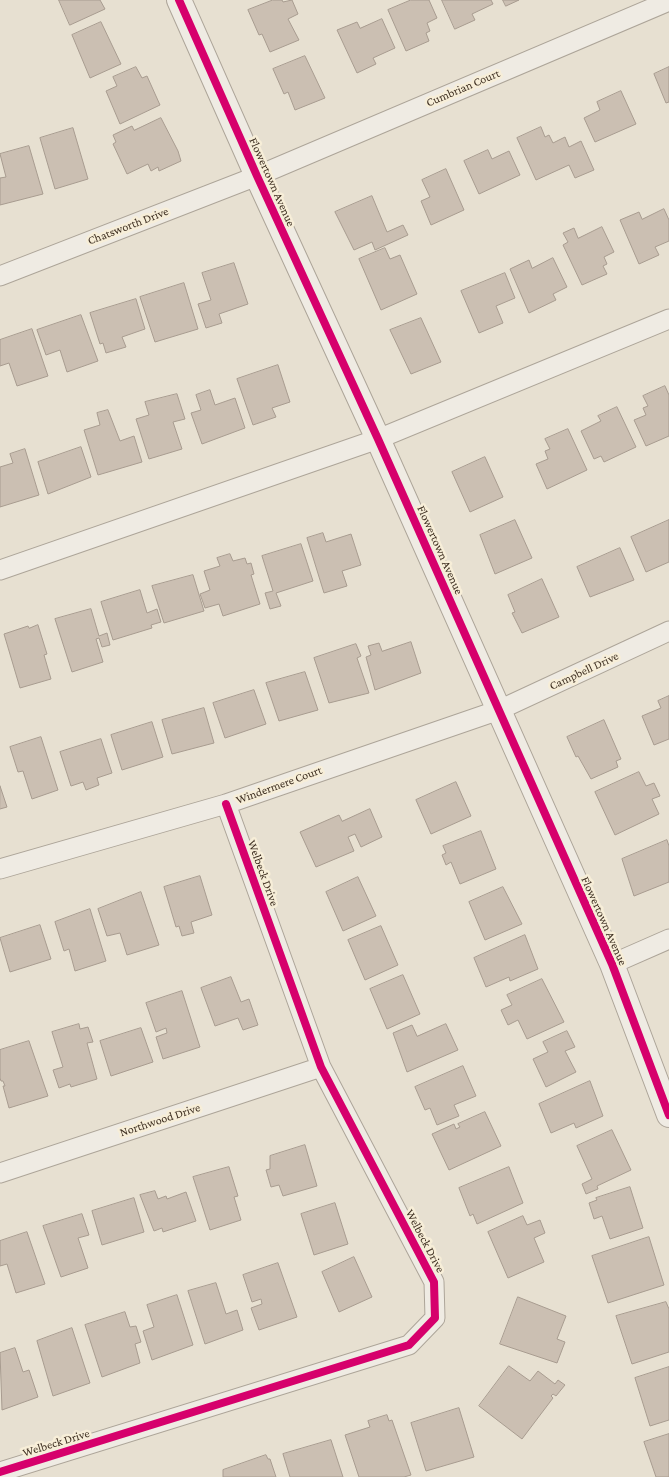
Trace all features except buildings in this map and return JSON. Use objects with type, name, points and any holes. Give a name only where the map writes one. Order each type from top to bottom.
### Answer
[{"type":"street","name":"Flowertown Avenue","points":[[179,0],[257,176],[378,439],[612,964],[669,1115]]},
{"type":"street","name":"Cumbrian Court","points":[[257,176],[669,1]]},
{"type":"street","name":"Chatsworth Drive","points":[[0,276],[257,176]]},
{"type":"street","points":[[0,570],[378,439],[669,319]]},
{"type":"street","name":"Campbell Drive","points":[[499,710],[669,631]]},
{"type":"street","name":"Windermere Court","points":[[0,869],[226,804],[499,710]]},
{"type":"street","name":"Welbeck Drive","points":[[0,1472],[409,1345],[435,1318],[434,1282],[321,1066],[226,804]]},
{"type":"street","points":[[612,964],[669,939]]},
{"type":"street","name":"Northwood Drive","points":[[0,1174],[321,1066]]},
{"type":"cycle path","points":[[179,0],[257,176],[378,439],[612,964],[669,1115]]},
{"type":"cycle path","points":[[0,1472],[409,1345],[435,1318],[434,1282],[321,1067],[226,804]]}]
